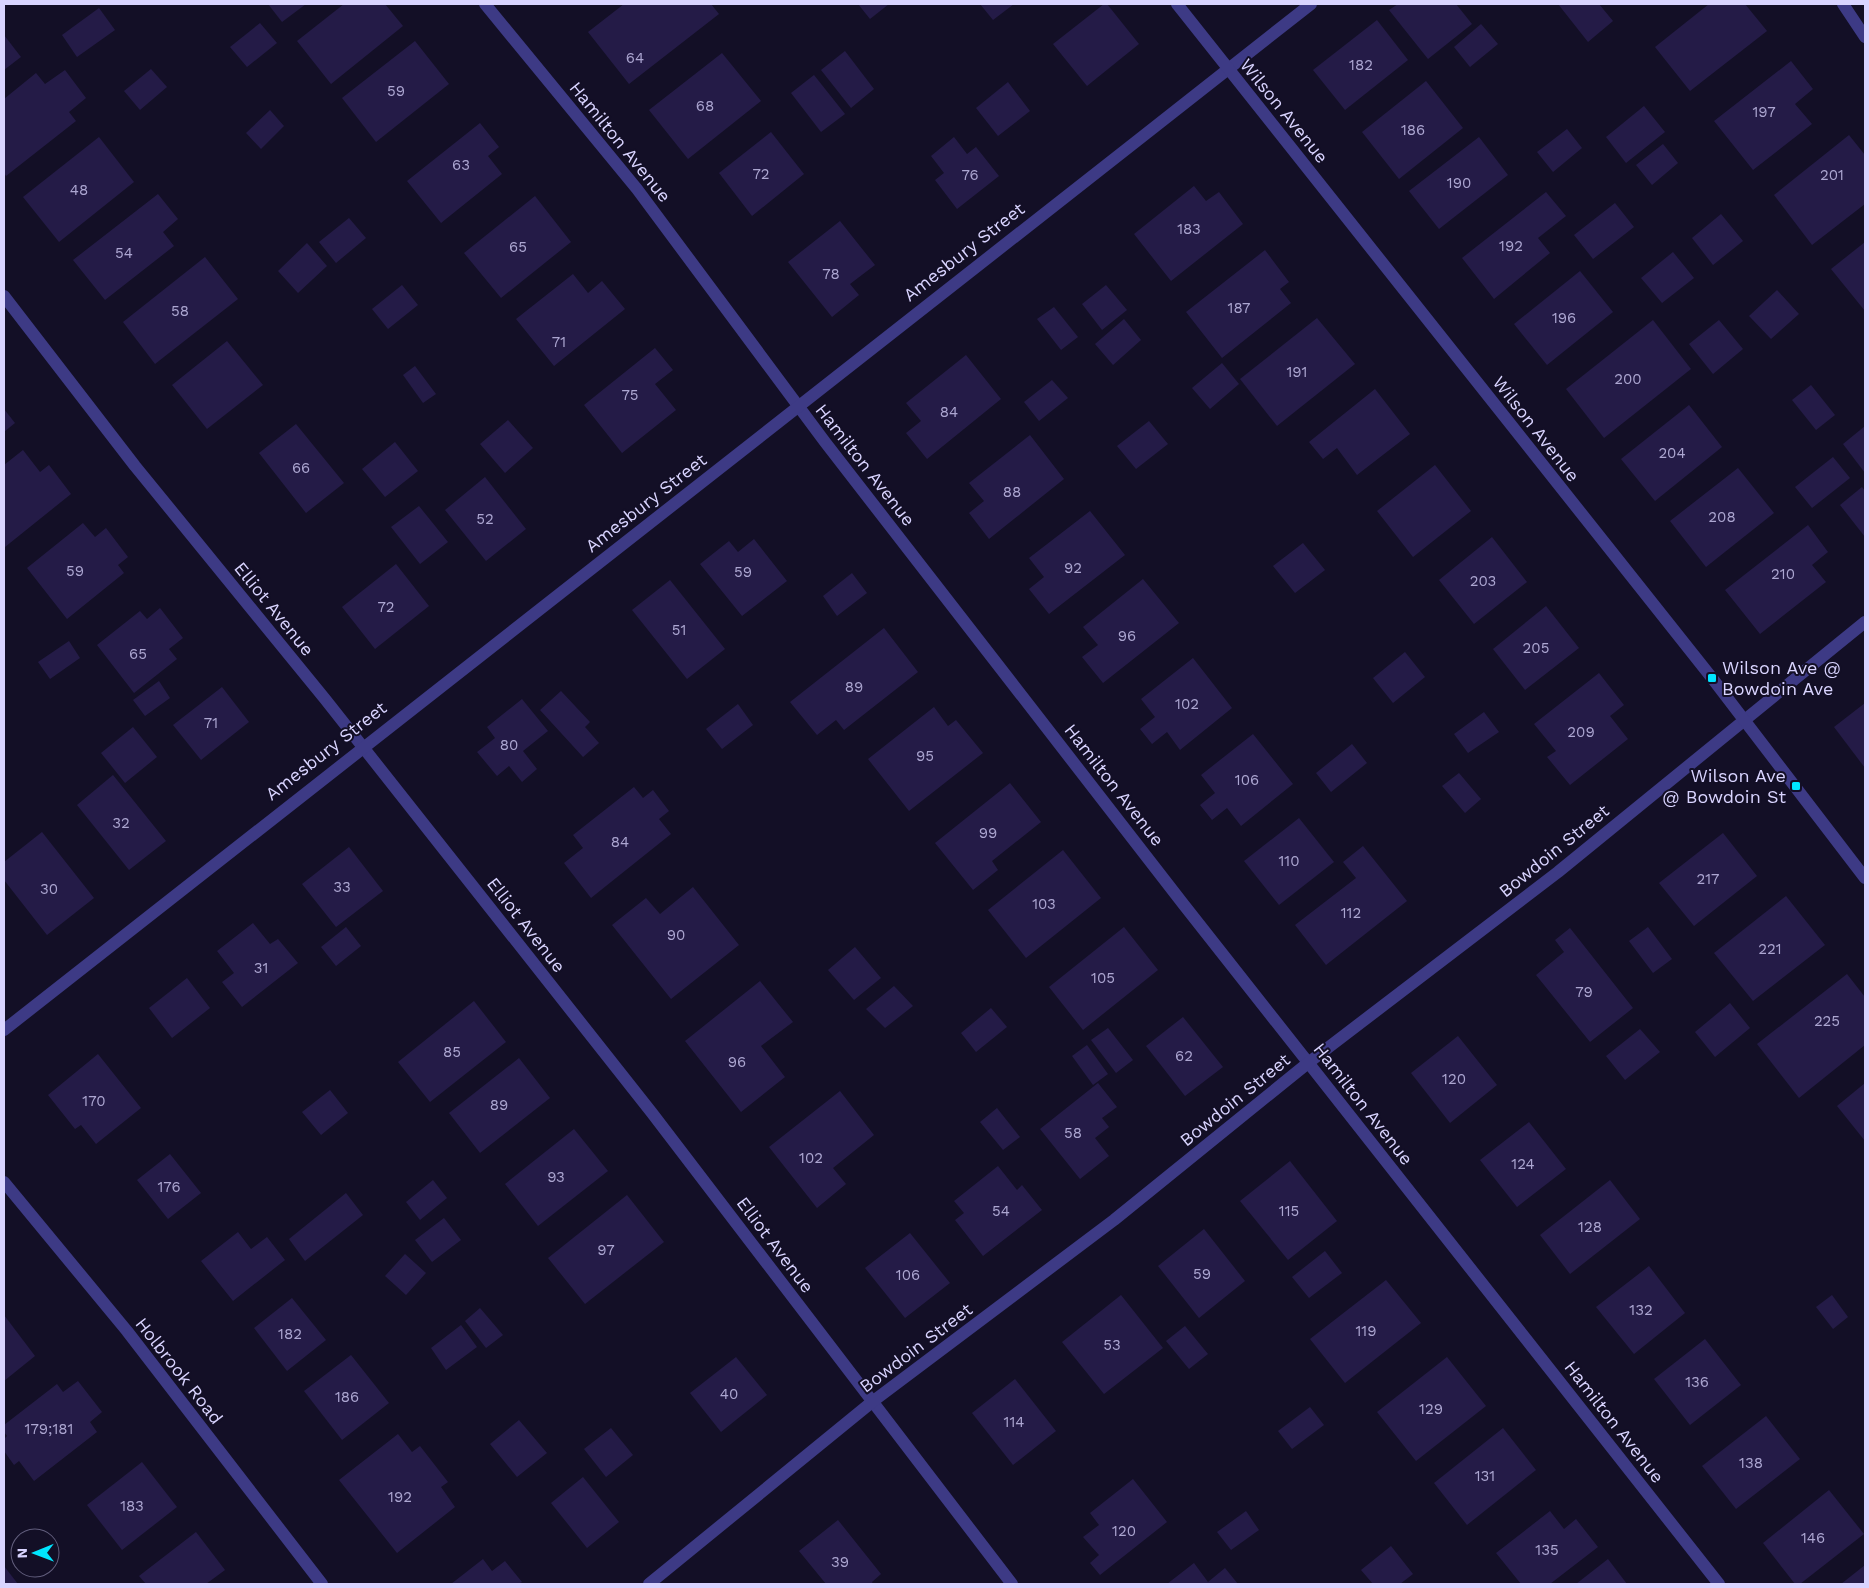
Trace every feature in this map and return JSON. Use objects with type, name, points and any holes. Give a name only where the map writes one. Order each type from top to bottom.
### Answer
[{"type":"street","name":"Hamilton Avenue","points":[[485,4],[637,190],[797,406],[1308,1063],[1718,1584]]},
{"type":"street","name":"Wilson Avenue","points":[[1177,4],[1743,719],[1865,878]]},
{"type":"street","name":"Amesbury Street","points":[[4,1030],[361,746],[1311,4]]},
{"type":"street","points":[[1844,4],[1865,37]]},
{"type":"street","name":"Elliot Avenue","points":[[4,296],[135,466],[361,746],[682,1151],[1012,1584]]},
{"type":"street","name":"Bowdoin Street","points":[[648,1584],[872,1402],[1114,1220],[1308,1063],[1558,872],[1743,719],[1865,622]]},
{"type":"street","name":"Holbrook Road","points":[[4,1182],[127,1331],[322,1584]]},
{"type":"building","points":[[268,4],[306,4],[282,22]]},
{"type":"building","points":[[344,4],[385,4],[403,26],[331,84],[297,41]]},
{"type":"building","points":[[624,4],[711,4],[719,14],[629,84],[588,32]]},
{"type":"building","points":[[858,4],[889,4],[870,19]]},
{"type":"building","points":[[980,4],[1014,4],[993,20]]},
{"type":"building","points":[[1104,4],[1107,4],[1139,44],[1087,86],[1053,44]]},
{"type":"building","points":[[1398,4],[1456,4],[1472,24],[1428,59],[1389,10]]},
{"type":"building","points":[[1558,4],[1599,4],[1613,21],[1588,42]]},
{"type":"building","points":[[1709,4],[1745,4],[1767,31],[1690,91],[1655,47]]},
{"type":"building","points":[[99,8],[115,30],[77,57],[62,35]]},
{"type":"building","points":[[1377,20],[1408,60],[1345,110],[1313,70]]},
{"type":"building","points":[[260,23],[277,43],[247,67],[230,47]]},
{"type":"building","points":[[1481,24],[1498,44],[1470,67],[1454,47]]},
{"type":"building","points":[[4,35],[21,57],[4,70]]},
{"type":"building","points":[[415,41],[449,84],[376,142],[342,98]]},
{"type":"building","points":[[845,51],[874,89],[851,108],[821,70]]},
{"type":"building","points":[[722,53],[761,101],[688,159],[649,110]]},
{"type":"building","points":[[1791,61],[1813,89],[1795,104],[1812,124],[1753,170],[1714,121]]},
{"type":"building","points":[[151,69],[167,87],[140,110],[124,91]]},
{"type":"building","points":[[65,70],[86,98],[69,112],[76,121],[6,176],[4,173],[4,99],[36,73],[45,84]]},
{"type":"building","points":[[814,75],[845,114],[821,132],[791,93]]},
{"type":"building","points":[[1426,81],[1463,128],[1399,179],[1362,132]]},
{"type":"building","points":[[1008,82],[1030,111],[998,136],[976,108]]},
{"type":"building","points":[[1644,106],[1665,132],[1626,163],[1606,137]]},
{"type":"building","points":[[270,110],[284,126],[261,149],[246,133]]},
{"type":"building","points":[[480,123],[499,147],[488,156],[502,174],[441,223],[407,181]]},
{"type":"building","points":[[1567,129],[1582,148],[1553,172],[1537,152]]},
{"type":"building","points":[[771,132],[804,174],[752,216],[719,173]]},
{"type":"building","points":[[1849,135],[1865,155],[1865,204],[1812,245],[1774,195]]},
{"type":"building","points":[[99,137],[134,182],[59,242],[23,197]]},
{"type":"building","points":[[954,137],[967,154],[976,147],[999,176],[957,209],[935,180],[944,173],[931,156]]},
{"type":"building","points":[[1479,137],[1508,175],[1439,229],[1409,191]]},
{"type":"building","points":[[1663,144],[1678,163],[1652,185],[1636,165]]},
{"type":"building","points":[[1194,186],[1206,201],[1219,192],[1243,224],[1171,281],[1134,234]]},
{"type":"building","points":[[1546,192],[1566,216],[1538,238],[1550,253],[1494,299],[1462,258]]},
{"type":"building","points":[[158,194],[178,219],[163,232],[174,246],[105,300],[73,260]]},
{"type":"building","points":[[535,196],[571,242],[501,298],[464,253]]},
{"type":"building","points":[[1615,203],[1634,227],[1593,259],[1574,235]]},
{"type":"building","points":[[1721,214],[1743,241],[1713,265],[1692,238]]},
{"type":"building","points":[[349,218],[366,238],[336,263],[319,242]]},
{"type":"building","points":[[840,221],[875,265],[850,284],[859,295],[832,317],[788,262]]},
{"type":"building","points":[[1865,242],[1865,311],[1831,269]]},
{"type":"building","points":[[307,243],[327,266],[298,293],[278,271]]},
{"type":"building","points":[[1265,250],[1289,282],[1280,289],[1291,303],[1222,358],[1186,312]]},
{"type":"building","points":[[1673,252],[1694,278],[1662,303],[1641,278]]},
{"type":"building","points":[[205,257],[238,299],[155,364],[123,322]]},
{"type":"building","points":[[1580,271],[1613,312],[1547,365],[1514,324]]},
{"type":"building","points":[[573,274],[588,293],[602,281],[625,309],[554,366],[516,319]]},
{"type":"building","points":[[402,285],[418,305],[388,329],[372,309]]},
{"type":"building","points":[[1106,285],[1127,310],[1102,330],[1082,304]]},
{"type":"building","points":[[1777,290],[1799,314],[1771,339],[1749,316]]},
{"type":"building","points":[[1054,307],[1078,337],[1061,350],[1037,319]]},
{"type":"building","points":[[1317,318],[1355,364],[1277,426],[1240,379]]},
{"type":"building","points":[[1124,319],[1141,340],[1113,365],[1095,344]]},
{"type":"building","points":[[1653,320],[1691,369],[1604,438],[1566,389]]},
{"type":"building","points":[[1719,320],[1743,349],[1713,374],[1689,344]]},
{"type":"building","points":[[227,341],[263,385],[207,429],[172,385]]},
{"type":"building","points":[[655,348],[673,370],[655,384],[676,410],[622,453],[584,405]]},
{"type":"building","points":[[966,355],[1001,399],[927,459],[906,433],[921,421],[906,403]]},
{"type":"building","points":[[1222,363],[1239,384],[1210,409],[1192,388]]},
{"type":"building","points":[[415,366],[436,394],[423,403],[403,375]]},
{"type":"building","points":[[1052,380],[1068,398],[1039,421],[1024,402]]},
{"type":"building","points":[[1811,385],[1835,415],[1816,430],[1792,400]]},
{"type":"building","points":[[1375,389],[1410,434],[1357,475],[1337,448],[1323,459],[1309,442]]},
{"type":"building","points":[[1689,405],[1722,447],[1655,501],[1621,459]]},
{"type":"building","points":[[4,409],[15,423],[4,432]]},
{"type":"building","points":[[508,420],[533,448],[505,473],[480,444]]},
{"type":"building","points":[[1149,421],[1168,444],[1136,469],[1117,446]]},
{"type":"building","points":[[296,424],[344,483],[306,513],[259,453]]},
{"type":"building","points":[[1865,426],[1865,473],[1843,444]]},
{"type":"building","points":[[1030,435],[1064,479],[989,539],[969,513],[984,501],[969,483]]},
{"type":"building","points":[[395,442],[418,471],[385,497],[362,469]]},
{"type":"building","points":[[23,450],[40,472],[49,465],[71,494],[5,547],[4,465]]},
{"type":"building","points":[[1833,457],[1850,478],[1812,508],[1795,487]]},
{"type":"building","points":[[1435,465],[1471,511],[1413,557],[1377,511]]},
{"type":"building","points":[[1738,468],[1774,513],[1706,567],[1670,521]]},
{"type":"building","points":[[485,477],[526,529],[486,561],[445,510]]},
{"type":"building","points":[[1862,487],[1865,491],[1865,537],[1840,505]]},
{"type":"building","points":[[419,506],[448,542],[420,564],[391,527]]},
{"type":"building","points":[[1090,511],[1125,555],[1049,614],[1029,589],[1044,577],[1029,558]]},
{"type":"building","points":[[83,523],[95,537],[106,528],[128,557],[118,565],[124,573],[67,619],[27,568]]},
{"type":"building","points":[[1808,525],[1828,552],[1812,565],[1826,582],[1760,634],[1725,590]]},
{"type":"building","points":[[1492,537],[1527,582],[1474,624],[1439,580]]},
{"type":"building","points":[[754,539],[787,581],[742,616],[700,564],[729,541],[738,552]]},
{"type":"building","points":[[1303,543],[1325,570],[1295,593],[1273,566]]},
{"type":"building","points":[[396,564],[429,606],[375,649],[342,607]]},
{"type":"building","points":[[852,573],[867,593],[837,616],[823,596]]},
{"type":"building","points":[[1143,579],[1179,623],[1103,683],[1082,657],[1098,645],[1083,627]]},
{"type":"building","points":[[670,580],[725,649],[687,679],[632,610]]},
{"type":"building","points":[[1546,606],[1579,648],[1525,690],[1493,649]]},
{"type":"building","points":[[160,608],[183,638],[169,649],[177,659],[134,693],[97,645],[140,611],[147,619]]},
{"type":"building","points":[[884,628],[918,672],[844,730],[836,720],[817,735],[790,702]]},
{"type":"building","points":[[69,641],[80,658],[50,679],[38,662]]},
{"type":"building","points":[[1405,652],[1425,677],[1393,703],[1373,678]]},
{"type":"building","points":[[1193,658],[1232,708],[1180,750],[1167,732],[1152,744],[1140,729],[1155,717],[1141,699]]},
{"type":"building","points":[[1599,673],[1624,705],[1610,716],[1628,739],[1570,785],[1547,757],[1556,751],[1534,724]]},
{"type":"building","points":[[159,681],[170,698],[145,716],[133,700]]},
{"type":"building","points":[[222,687],[249,722],[201,760],[173,725]]},
{"type":"building","points":[[561,691],[590,722],[585,727],[599,743],[583,757],[540,710]]},
{"type":"building","points":[[522,699],[548,731],[523,751],[537,769],[522,782],[509,766],[497,776],[477,752],[495,738],[487,727]]},
{"type":"building","points":[[1865,703],[1865,768],[1834,727]]},
{"type":"building","points":[[738,704],[753,725],[722,749],[706,729]]},
{"type":"building","points":[[934,707],[948,726],[956,720],[983,753],[909,811],[868,759]]},
{"type":"building","points":[[1484,712],[1499,732],[1468,753],[1454,734]]},
{"type":"building","points":[[133,727],[157,757],[125,783],[101,753]]},
{"type":"building","points":[[1253,734],[1293,784],[1241,826],[1227,808],[1212,820],[1200,805],[1215,793],[1201,775]]},
{"type":"building","points":[[1352,744],[1367,763],[1331,792],[1316,773]]},
{"type":"building","points":[[1459,773],[1481,799],[1465,813],[1442,786]]},
{"type":"building","points":[[113,775],[166,841],[129,870],[77,805]]},
{"type":"building","points":[[1010,783],[1041,822],[992,861],[998,870],[973,890],[935,843]]},
{"type":"building","points":[[634,787],[643,798],[653,790],[669,811],[659,819],[671,834],[591,898],[564,863],[583,848],[573,835]]},
{"type":"building","points":[[1299,818],[1334,862],[1279,905],[1244,861]]},
{"type":"building","points":[[42,832],[94,898],[47,935],[4,880],[4,862]]},
{"type":"building","points":[[1723,833],[1757,876],[1694,926],[1659,883]]},
{"type":"building","points":[[1363,846],[1407,901],[1326,965],[1295,925],[1356,878],[1343,862]]},
{"type":"building","points":[[349,847],[383,891],[336,927],[302,884]]},
{"type":"building","points":[[1063,850],[1101,898],[1026,958],[988,910]]},
{"type":"building","points":[[693,887],[739,945],[671,999],[612,925],[646,898],[660,914]]},
{"type":"building","points":[[1786,896],[1825,945],[1753,1001],[1714,953]]},
{"type":"building","points":[[253,923],[270,944],[278,939],[298,963],[242,1007],[222,982],[234,973],[217,951]]},
{"type":"building","points":[[346,927],[361,946],[336,966],[321,947]]},
{"type":"building","points":[[1124,927],[1158,970],[1083,1030],[1049,987]]},
{"type":"building","points":[[1648,927],[1672,959],[1653,973],[1629,941]]},
{"type":"building","points":[[1570,928],[1633,1008],[1590,1042],[1536,975],[1564,952],[1555,940]]},
{"type":"building","points":[[855,947],[881,978],[854,1000],[828,970]]},
{"type":"building","points":[[1847,974],[1865,997],[1865,1045],[1799,1098],[1757,1044]]},
{"type":"building","points":[[187,978],[210,1008],[172,1038],[149,1008]]},
{"type":"building","points":[[760,981],[793,1022],[761,1046],[785,1077],[741,1112],[685,1041]]},
{"type":"building","points":[[894,986],[913,1006],[885,1028],[866,1009]]},
{"type":"building","points":[[474,1001],[506,1042],[430,1102],[398,1062]]},
{"type":"building","points":[[1730,1003],[1750,1028],[1715,1057],[1695,1032]]},
{"type":"building","points":[[991,1008],[1007,1027],[976,1052],[961,1033]]},
{"type":"building","points":[[1183,1017],[1223,1067],[1185,1096],[1146,1046]]},
{"type":"building","points":[[1108,1028],[1133,1060],[1116,1073],[1091,1040]]},
{"type":"building","points":[[1640,1029],[1660,1052],[1625,1080],[1606,1056]]},
{"type":"building","points":[[1458,1036],[1497,1085],[1450,1123],[1411,1073]]},
{"type":"building","points":[[1087,1045],[1108,1074],[1093,1085],[1072,1056]]},
{"type":"building","points":[[98,1054],[141,1108],[96,1144],[81,1125],[75,1129],[48,1095]]},
{"type":"building","points":[[519,1058],[550,1098],[480,1153],[449,1113]]},
{"type":"building","points":[[1098,1083],[1117,1107],[1102,1118],[1109,1127],[1095,1138],[1109,1156],[1080,1179],[1040,1129]]},
{"type":"building","points":[[1865,1083],[1865,1141],[1837,1106]]},
{"type":"building","points":[[330,1090],[348,1113],[321,1135],[302,1112]]},
{"type":"building","points":[[840,1091],[874,1135],[833,1168],[846,1184],[817,1208],[769,1147]]},
{"type":"building","points":[[997,1108],[1020,1137],[1003,1150],[980,1122]]},
{"type":"building","points":[[1529,1122],[1566,1169],[1517,1207],[1480,1160]]},
{"type":"building","points":[[574,1129],[608,1171],[538,1226],[505,1184]]},
{"type":"building","points":[[170,1154],[201,1193],[168,1219],[137,1180]]},
{"type":"building","points":[[1290,1161],[1337,1221],[1288,1260],[1240,1201]]},
{"type":"building","points":[[998,1166],[1017,1190],[1022,1185],[1042,1210],[983,1256],[955,1220],[964,1213],[954,1201]]},
{"type":"building","points":[[433,1180],[447,1198],[420,1220],[406,1202]]},
{"type":"building","points":[[1610,1180],[1640,1219],[1570,1274],[1540,1235]]},
{"type":"building","points":[[346,1193],[363,1215],[305,1261],[289,1239]]},
{"type":"building","points":[[627,1195],[664,1242],[585,1304],[548,1258]]},
{"type":"building","points":[[444,1218],[461,1240],[432,1262],[415,1240]]},
{"type":"building","points":[[1204,1229],[1245,1281],[1199,1318],[1158,1266]]},
{"type":"building","points":[[238,1232],[251,1249],[267,1237],[285,1260],[233,1301],[201,1261]]},
{"type":"building","points":[[910,1233],[950,1283],[905,1318],[865,1268]]},
{"type":"building","points":[[1325,1251],[1342,1273],[1309,1298],[1292,1277]]},
{"type":"building","points":[[405,1254],[426,1273],[406,1295],[385,1276]]},
{"type":"building","points":[[1649,1266],[1685,1313],[1634,1354],[1596,1307]]},
{"type":"building","points":[[1386,1280],[1421,1323],[1345,1383],[1310,1339]]},
{"type":"building","points":[[1121,1295],[1163,1348],[1104,1394],[1062,1342]]},
{"type":"building","points":[[1832,1295],[1848,1317],[1833,1329],[1816,1307]]},
{"type":"building","points":[[292,1298],[326,1340],[287,1371],[254,1328]]},
{"type":"building","points":[[480,1308],[503,1335],[486,1348],[465,1321]]},
{"type":"building","points":[[4,1315],[35,1356],[4,1381]]},
{"type":"building","points":[[461,1325],[477,1347],[446,1370],[431,1348]]},
{"type":"building","points":[[1185,1326],[1208,1354],[1189,1369],[1166,1341]]},
{"type":"building","points":[[1705,1339],[1741,1385],[1690,1425],[1654,1379]]},
{"type":"building","points":[[351,1355],[389,1403],[342,1440],[304,1391]]},
{"type":"building","points":[[736,1357],[767,1395],[721,1432],[690,1393]]},
{"type":"building","points":[[1447,1357],[1486,1406],[1416,1461],[1377,1412]]},
{"type":"building","points":[[1015,1379],[1056,1431],[1013,1465],[972,1413]]},
{"type":"building","points":[[78,1381],[102,1412],[90,1422],[97,1432],[34,1481],[19,1461],[14,1465],[4,1451],[4,1439],[7,1436],[4,1432],[4,1425],[57,1384],[63,1392]]},
{"type":"building","points":[[1310,1407],[1324,1425],[1292,1449],[1278,1431]]},
{"type":"building","points":[[1766,1416],[1800,1459],[1736,1509],[1702,1466]]},
{"type":"building","points":[[519,1420],[547,1453],[517,1477],[490,1444]]},
{"type":"building","points":[[611,1428],[633,1455],[606,1477],[584,1449]]},
{"type":"building","points":[[1503,1428],[1536,1470],[1467,1525],[1434,1483]]},
{"type":"building","points":[[398,1434],[412,1452],[420,1446],[448,1482],[441,1487],[455,1507],[397,1553],[339,1480]]},
{"type":"building","points":[[142,1462],[177,1507],[122,1550],[87,1505]]},
{"type":"building","points":[[583,1477],[619,1522],[587,1548],[551,1503]]},
{"type":"building","points":[[1133,1479],[1167,1522],[1100,1575],[1090,1563],[1099,1555],[1083,1537],[1099,1525],[1090,1513]]},
{"type":"building","points":[[1829,1490],[1864,1534],[1800,1584],[1795,1584],[1763,1543]]},
{"type":"building","points":[[1246,1511],[1259,1530],[1231,1550],[1217,1532]]},
{"type":"building","points":[[1550,1511],[1564,1529],[1576,1519],[1598,1547],[1550,1584],[1521,1584],[1496,1553]]},
{"type":"building","points":[[838,1520],[881,1574],[872,1582],[873,1584],[826,1584],[799,1551]]},
{"type":"building","points":[[196,1532],[225,1570],[206,1584],[146,1584],[139,1576]]},
{"type":"building","points":[[1391,1546],[1413,1574],[1400,1584],[1373,1584],[1361,1570]]},
{"type":"building","points":[[483,1559],[492,1571],[505,1561],[522,1582],[518,1584],[451,1584]]},
{"type":"building","points":[[1608,1559],[1627,1584],[1576,1584]]},
{"type":"building","points":[[1194,1563],[1208,1582],[1225,1568],[1238,1584],[1167,1584]]},
{"type":"building","points":[[1865,1565],[1865,1584],[1841,1584]]},
{"type":"building","points":[[4,1566],[10,1574],[10,1578],[13,1578],[18,1584],[4,1584]]},
{"type":"place","name":"Wilson Ave @ Bowdoin Ave","points":[[1712,678]]},
{"type":"place","name":"Wilson Ave @ Bowdoin St","points":[[1796,786]]}]
